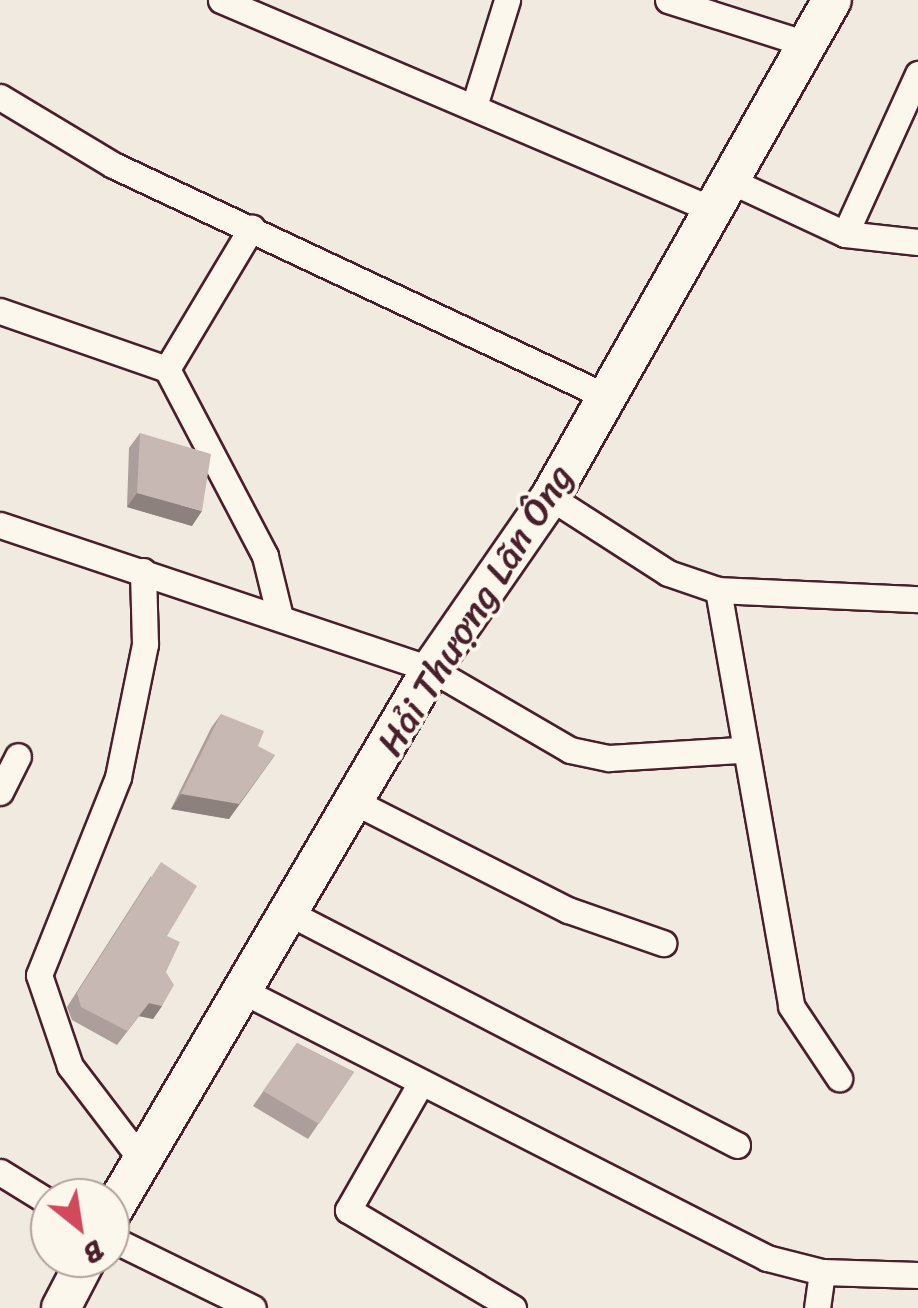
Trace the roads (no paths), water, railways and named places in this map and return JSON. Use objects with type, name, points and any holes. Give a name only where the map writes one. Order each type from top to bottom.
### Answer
[{"type":"street","points":[[221,0],[475,103],[722,196],[844,234],[918,242]]},
{"type":"street","points":[[475,103],[507,0]]},
{"type":"street","points":[[668,0],[806,44]]},
{"type":"street","name":"Hải Thượng Lãn Ông","points":[[129,1178],[248,993],[431,670],[550,497],[832,0]]},
{"type":"street","points":[[844,234],[918,74]]},
{"type":"street","points":[[0,97],[113,165],[605,396]]},
{"type":"street","points":[[167,369],[252,227]]},
{"type":"street","points":[[0,311],[167,369],[266,556],[278,612]]},
{"type":"street","points":[[550,497],[668,573],[718,590],[918,599]]},
{"type":"street","points":[[0,525],[278,612],[431,670],[594,757],[739,750]]},
{"type":"street","points":[[140,1158],[70,1066],[39,975],[118,778],[145,644],[143,571]]},
{"type":"street","points":[[718,590],[739,750],[791,1006],[839,1078]]},
{"type":"street","points":[[0,792],[18,756]]},
{"type":"street","points":[[355,802],[568,910],[663,943]]},
{"type":"street","points":[[294,914],[737,1145]]},
{"type":"street","points":[[248,993],[419,1086],[743,1248],[822,1272],[918,1275]]},
{"type":"street","points":[[419,1086],[348,1210],[514,1308]]},
{"type":"street","points":[[0,1172],[30,1191]]},
{"type":"street","points":[[130,1248],[253,1308]]},
{"type":"street","points":[[817,1308],[822,1272]]},
{"type":"street","points":[[61,1308],[77,1278]]}]
